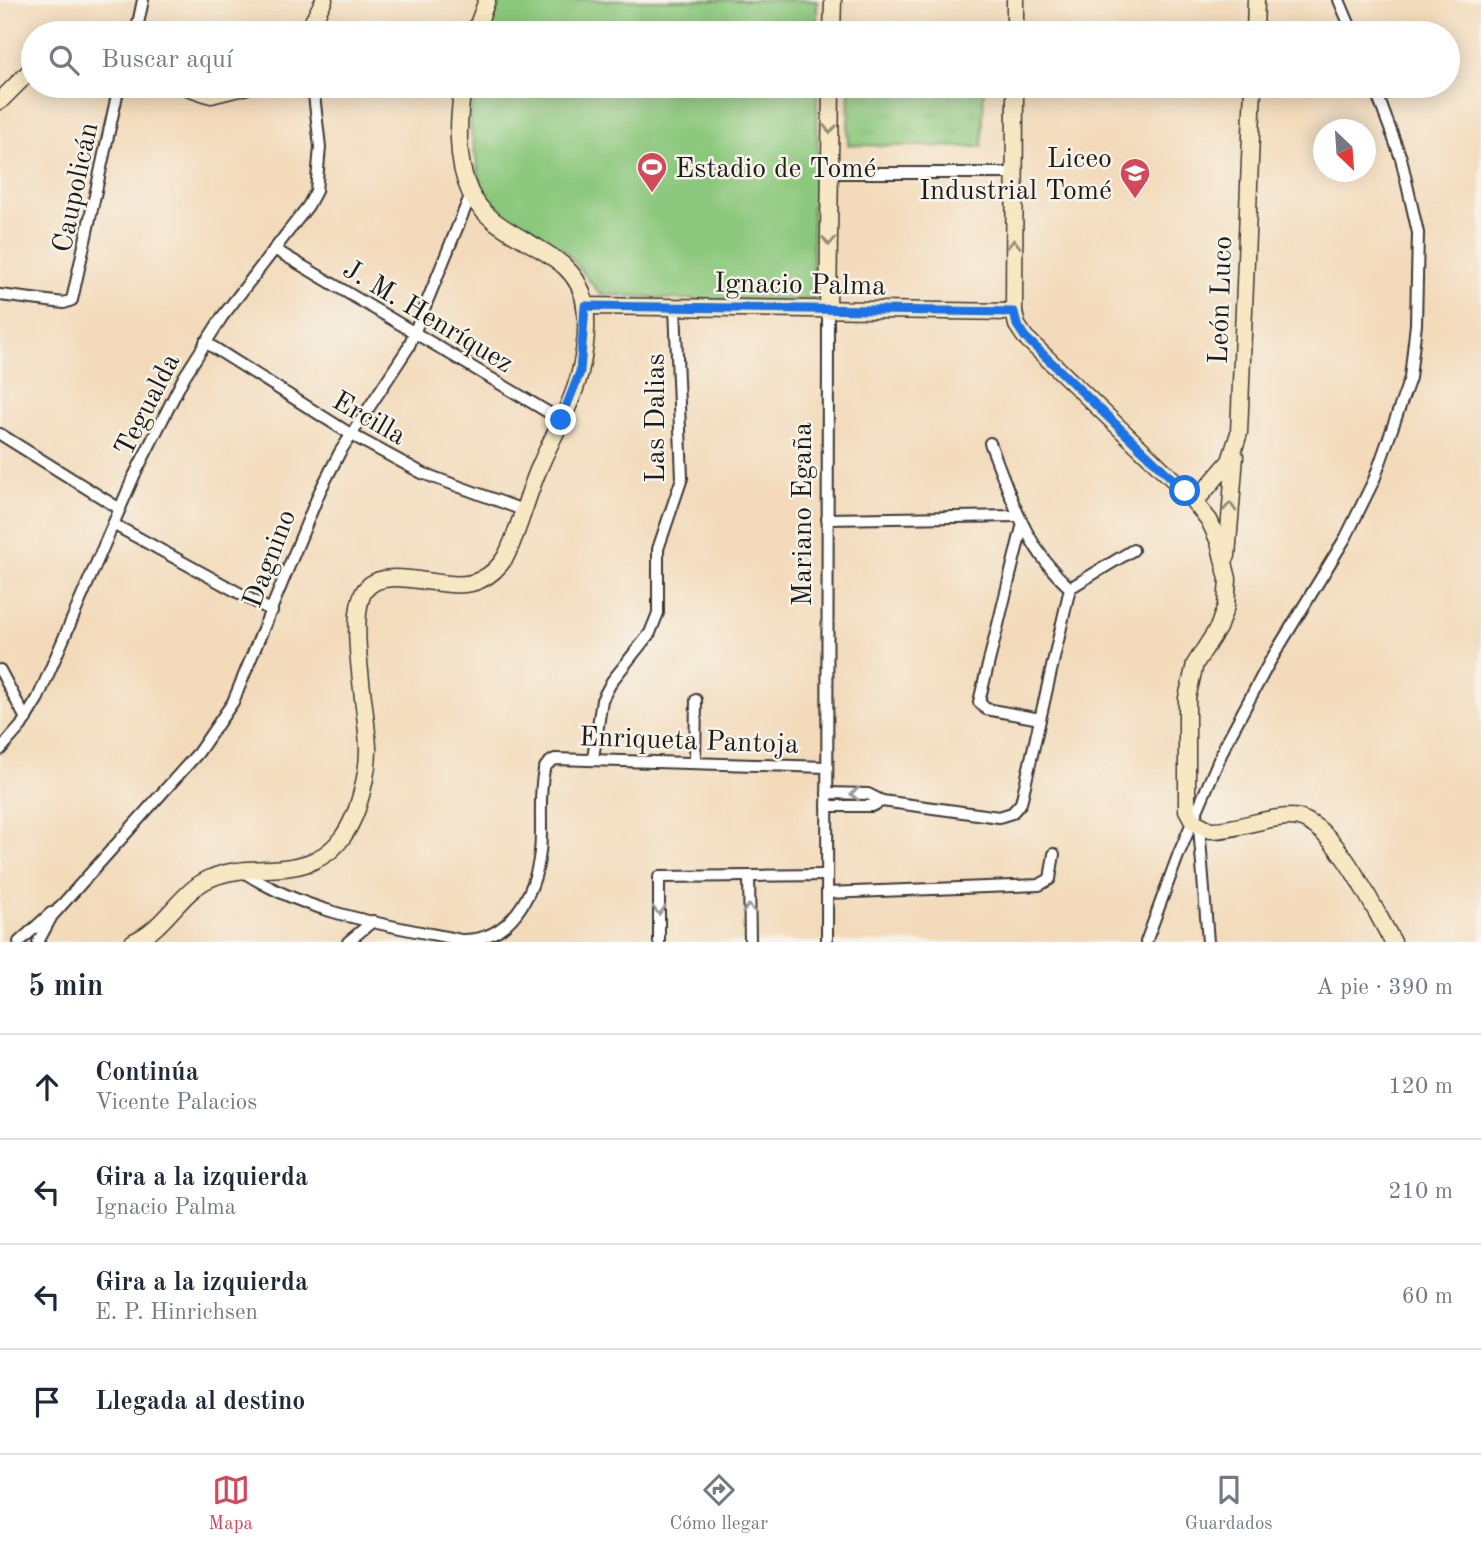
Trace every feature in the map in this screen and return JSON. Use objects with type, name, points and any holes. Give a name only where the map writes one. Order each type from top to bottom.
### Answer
[{"type":"main road","points":[[313,21],[324,0]]},
{"type":"main road","points":[[480,21],[488,0]]},
{"type":"main road","points":[[832,21],[833,0]]},
{"type":"main road","points":[[1015,0],[1015,21]]},
{"type":"main road","points":[[1255,21],[1256,0]]},
{"type":"main road","points":[[0,101],[21,80]]},
{"type":"main road","points":[[133,942],[161,925],[203,882],[221,874],[309,863],[335,847],[349,828],[361,794],[367,761],[356,623],[359,602],[365,590],[376,581],[389,578],[450,586],[478,582],[494,571],[505,557],[580,372],[585,306],[580,287],[564,265],[496,225],[471,194],[461,156],[463,98]]},
{"type":"main road","name":"Mariano Egaña","points":[[828,310],[831,98]]},
{"type":"main road","points":[[1015,98],[1014,312],[1017,325],[1025,337],[1195,502],[1214,530],[1227,565]]},
{"type":"main road","name":"León Luco","points":[[1195,502],[1222,473],[1236,449],[1241,413],[1253,98]]},
{"type":"main road","name":"Ignacio Palma","points":[[585,306],[1014,312]]},
{"type":"main road","points":[[1236,449],[1227,565],[1228,593],[1223,618],[1195,664],[1188,685],[1187,810],[1196,823],[1216,830],[1294,817],[1316,825],[1349,868],[1392,942]]},
{"type":"street","points":[[139,21],[143,0]]},
{"type":"street","points":[[1339,0],[1348,21]]},
{"type":"street","name":"Caupolicán","points":[[0,295],[64,303],[74,298],[116,98]]},
{"type":"street","name":"Tegualda","points":[[0,750],[26,719],[38,698],[113,524],[165,413],[205,342],[308,206],[318,183],[320,128],[315,98]]},
{"type":"street","points":[[1146,942],[1167,881],[1196,823],[1247,701],[1346,537],[1374,480],[1410,378],[1416,324],[1418,233],[1401,158],[1378,98]]},
{"type":"street","points":[[830,173],[1014,173]]},
{"type":"street","name":"Dagnino","points":[[37,942],[59,908],[211,736],[242,685],[320,491],[352,435],[391,378],[415,333],[471,194]]},
{"type":"street","name":"J. M. Henríquez","points":[[275,249],[561,420]]},
{"type":"street","name":"Las Dalias","points":[[593,758],[602,700],[612,681],[650,633],[658,613],[658,549],[682,478],[675,307]]},
{"type":"street","name":"Mariano Egaña","points":[[827,942],[828,310]]},
{"type":"street","name":"Ercilla","points":[[205,342],[352,435],[440,481],[523,510]]},
{"type":"street","points":[[0,434],[120,509]]},
{"type":"street","points":[[990,443],[1020,521],[1046,564],[1070,588]]},
{"type":"street","points":[[827,519],[1020,521]]},
{"type":"street","points":[[1020,521],[979,702],[986,709],[1040,719]]},
{"type":"street","points":[[113,524],[272,611]]},
{"type":"street","points":[[827,793],[868,794],[882,801],[999,817],[1012,813],[1021,803],[1070,588],[1133,550]]},
{"type":"street","points":[[0,670],[26,719]]},
{"type":"street","points":[[695,762],[696,700]]},
{"type":"street","name":"Enriqueta Pantoja","points":[[373,921],[468,941],[489,937],[509,923],[525,901],[537,869],[544,771],[550,762],[561,758],[827,767]]},
{"type":"street","points":[[827,806],[872,806],[882,801]]},
{"type":"street","points":[[1196,823],[1208,942]]},
{"type":"street","points":[[827,893],[1039,885],[1050,878],[1054,854]]},
{"type":"street","points":[[242,871],[294,900],[373,921]]},
{"type":"street","points":[[659,942],[659,877],[827,875]]},
{"type":"street","points":[[749,876],[750,942]]},
{"type":"street","name":"Dagnino","points":[[19,942],[32,928],[59,908]]},
{"type":"street","points":[[348,942],[373,921]]},
{"type":"green space","points":[[500,0],[817,0],[817,21],[493,21]]},
{"type":"green space","name":"Estadio de Tomé","points":[[474,98],[817,98],[818,201],[812,206],[814,300],[671,299],[600,294],[565,250],[512,226],[481,187],[469,120]]},
{"type":"green space","points":[[849,98],[984,98],[982,147],[848,145]]},
{"type":"place","name":"Estadio de Tomé","points":[[652,194]]},
{"type":"place","name":"Liceo Industrial Tomé","points":[[1135,200]]},
{"type":"route","points":[[561,420],[580,372],[585,306],[1014,312],[1020,332],[1185,491]]}]
